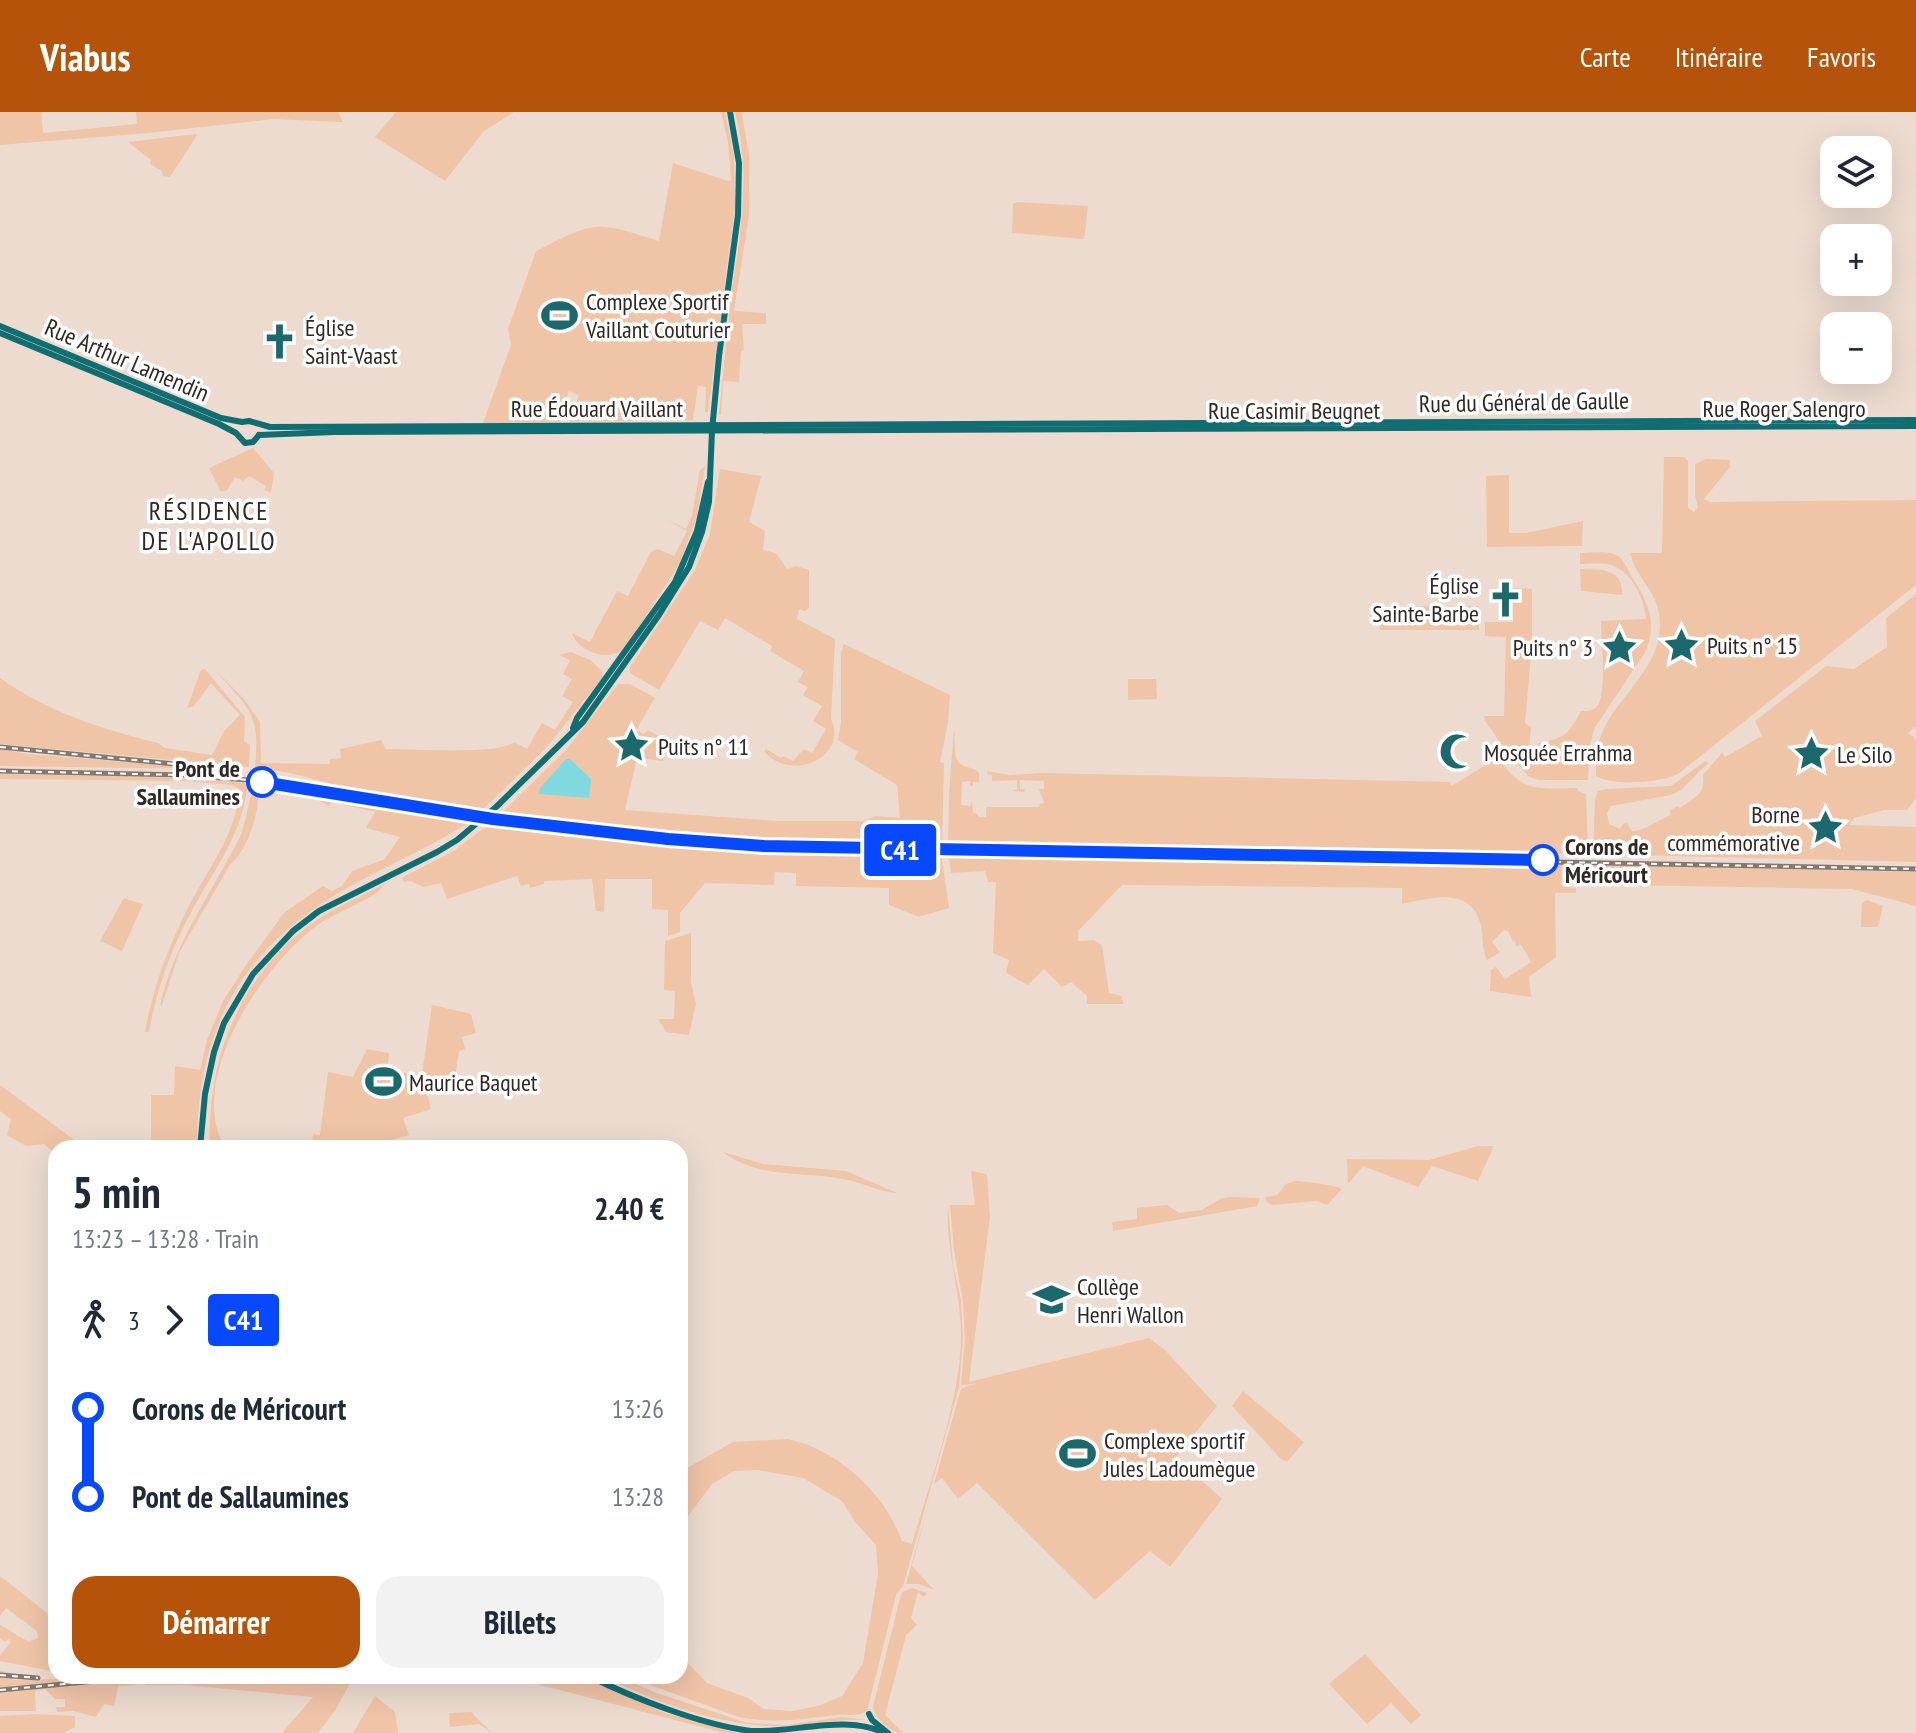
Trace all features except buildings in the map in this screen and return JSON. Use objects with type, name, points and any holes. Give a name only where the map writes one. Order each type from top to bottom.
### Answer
[{"type":"main road","points":[[203,1140],[208,1078],[224,1023],[238,996],[271,952],[319,911],[457,840],[496,807],[583,722],[689,567],[707,515],[712,428],[740,200],[738,148],[730,112]]},
{"type":"main road","name":"Rue Arthur Lamendin","points":[[0,326],[203,411],[242,422]]},
{"type":"main road","name":"Rue Arthur Lamendin","points":[[0,333],[236,433]]},
{"type":"main road","name":"Rue Roger Salengro","points":[[1754,420],[1916,420]]},
{"type":"main road","name":"Rue du Général de Gaulle","points":[[936,427],[1754,420]]},
{"type":"main road","points":[[242,422],[257,424],[259,435],[253,442],[240,440],[236,433],[242,422]]},
{"type":"main road","name":"Rue Édouard Vaillant","points":[[257,424],[278,427],[712,428]]},
{"type":"main road","name":"Rue Roger Salengro","points":[[1652,426],[1916,426]]},
{"type":"main road","name":"Rue Casimir Beugnet","points":[[936,427],[1652,426]]},
{"type":"main road","name":"Rue Édouard Vaillant","points":[[259,435],[936,427]]},
{"type":"main road","points":[[607,1684],[651,1703],[751,1731],[787,1732],[857,1725],[886,1733]]},
{"type":"main road","points":[[869,1714],[886,1733]]},
{"type":"main road","points":[[857,1725],[874,1733]]},
{"type":"shaded area","points":[[0,112],[41,112],[43,133],[137,124],[136,112],[338,112],[343,122],[273,119],[0,145]]},
{"type":"shaded area","points":[[396,112],[514,112],[483,132],[445,181],[375,137]]},
{"type":"shaded area","points":[[721,112],[725,112],[734,156],[735,206],[708,412],[705,412],[706,387],[698,386],[693,420],[570,422],[579,395],[569,391],[560,422],[483,423],[511,345],[508,329],[536,251],[572,234],[596,227],[608,227],[659,241],[673,163],[731,180],[728,142]]},
{"type":"shaded area","points":[[735,112],[741,112],[749,155],[749,215],[734,311],[766,313],[766,324],[742,324],[744,350],[741,351],[739,382],[723,381],[719,415],[743,202],[743,157]]},
{"type":"shaded area","points":[[195,134],[170,177],[163,176],[162,171],[150,164],[151,160],[128,142]]},
{"type":"shaded area","points":[[1013,204],[1088,206],[1084,239],[1012,233]]},
{"type":"shaded area","points":[[253,448],[274,473],[271,493],[264,490],[266,486],[249,476],[243,481],[235,477],[227,490],[221,492],[209,468]]},
{"type":"shaded area","points":[[1664,457],[1685,457],[1688,461],[1688,508],[1694,512],[1698,507],[1695,464],[1706,459],[1730,460],[1730,467],[1704,499],[1709,502],[1916,500],[1916,585],[1678,774],[1649,781],[1613,781],[1596,776],[1600,738],[1609,720],[1646,669],[1658,641],[1660,626],[1657,604],[1630,553],[1662,553]]},
{"type":"shaded area","points":[[705,466],[697,516],[680,563],[624,650],[610,655],[587,650],[572,633],[590,642],[617,591],[628,596],[651,552],[658,549],[674,556],[687,531],[666,519],[686,529],[692,516],[700,470]]},
{"type":"shaded area","points":[[720,469],[761,476],[749,522],[765,531],[763,550],[776,553],[787,569],[796,566],[809,570],[809,608],[805,611],[799,609],[797,619],[835,639],[832,745],[825,755],[814,762],[788,765],[764,751],[766,749],[793,761],[804,749],[812,753],[826,729],[813,721],[822,706],[803,695],[808,687],[798,682],[804,671],[770,651],[772,646],[725,618],[718,630],[700,621],[659,690],[630,673],[630,667],[695,570],[710,534]]},
{"type":"shaded area","points":[[1509,475],[1509,533],[1526,533],[1583,521],[1582,546],[1487,547],[1486,476]]},
{"type":"shaded area","points":[[1580,553],[1610,553],[1622,560],[1647,604],[1651,633],[1644,654],[1594,729],[1588,780],[1539,780],[1529,777],[1485,721],[1484,716],[1504,716],[1506,637],[1485,636],[1485,622],[1513,622],[1513,588],[1532,589],[1532,644],[1525,723],[1531,727],[1529,750],[1535,750],[1538,743],[1565,734],[1581,711],[1594,708],[1601,698],[1601,621],[1646,619],[1639,593],[1623,571],[1607,564],[1580,564]]},
{"type":"shaded area","points":[[1580,569],[1603,570],[1615,575],[1622,595],[1581,591]]},
{"type":"shaded area","points":[[1916,594],[1916,726],[1908,733],[1916,739],[1916,798],[1907,810],[1884,810],[1854,818],[1849,825],[1916,827],[1916,862],[1593,854],[1598,791],[1671,786],[1705,761],[1708,763],[1681,790],[1671,795],[1611,806],[1607,813],[1609,824],[1620,829],[1627,823],[1632,831],[1646,828],[1670,815],[1670,810],[1680,808],[1700,792],[1703,775],[1722,753],[1725,757],[1762,736],[1755,721],[1826,666],[1854,669],[1887,647],[1886,618]]},
{"type":"shaded area","points":[[1380,606],[1479,606],[1479,630],[1380,630]]},
{"type":"shaded area","points":[[844,644],[950,695],[940,762],[944,763],[942,845],[724,838],[500,815],[566,750],[618,684],[630,684],[655,698],[636,730],[644,734],[648,730],[673,744],[663,761],[637,758],[625,810],[779,821],[863,821],[875,816],[900,818],[897,785],[854,759],[858,752],[838,740],[841,652]]},
{"type":"shaded area","points":[[571,652],[590,660],[602,671],[602,678],[546,748],[480,812],[367,793],[255,767],[256,734],[250,712],[214,669],[244,699],[260,722],[261,763],[330,764],[330,759],[341,758],[340,749],[381,740],[386,749],[474,750],[492,749],[514,742],[527,749],[542,723],[555,730],[573,702],[562,696],[572,679],[563,674],[570,660],[559,655]]},
{"type":"shaded area","points":[[205,669],[245,717],[244,741],[250,745],[249,767],[0,744],[0,678],[37,701],[76,718],[158,743],[165,748],[212,755],[224,731],[240,715],[211,683],[193,707],[187,708],[201,670]]},
{"type":"shaded area","points":[[1128,679],[1156,679],[1157,699],[1128,700]]},
{"type":"shaded area","points":[[954,729],[958,761],[979,773],[979,782],[973,782],[973,786],[970,786],[970,781],[962,782],[961,805],[970,806],[972,801],[973,813],[978,817],[986,817],[986,807],[1039,807],[1044,803],[1039,789],[1044,789],[1044,781],[1020,780],[1020,789],[1025,789],[1024,792],[1012,791],[1017,789],[1017,780],[992,781],[992,775],[987,771],[1009,775],[1043,773],[1450,782],[1451,786],[1498,758],[1507,770],[1524,783],[1542,788],[1578,788],[1586,794],[1588,854],[948,845]]},
{"type":"shaded area","points":[[0,749],[27,754],[212,769],[0,766]]},
{"type":"shaded area","points":[[0,774],[154,777],[248,783],[235,833],[172,951],[149,1032],[145,1032],[162,968],[188,908],[228,835],[238,805],[239,789],[232,785],[187,781],[0,779]]},
{"type":"shaded area","points":[[256,785],[258,803],[248,838],[179,953],[160,1006],[174,961],[240,837]]},
{"type":"shaded area","points":[[304,792],[474,819],[340,892],[305,915],[275,941],[250,969],[216,1031],[205,1067],[197,1140],[151,1140],[151,1095],[174,1095],[175,1066],[200,1070],[207,1040],[223,1001],[284,913],[323,886],[332,891],[342,886],[352,871],[385,859],[400,837],[366,828],[375,812],[332,802],[329,806]]},
{"type":"shaded area","points":[[492,822],[724,847],[941,853],[949,908],[919,917],[889,905],[889,888],[796,886],[796,873],[775,872],[774,885],[705,883],[680,913],[680,932],[668,936],[668,910],[652,909],[652,879],[605,879],[604,912],[596,911],[592,879],[544,881],[544,884],[530,888],[529,884],[521,886],[517,876],[447,899],[441,883],[423,887],[411,881],[404,882],[402,878],[455,850]]},
{"type":"shaded area","points":[[948,853],[1586,864],[1585,877],[1561,882],[1562,886],[1576,888],[1576,893],[1555,893],[1556,957],[1529,977],[1531,997],[1490,991],[1491,970],[1496,967],[1505,979],[1531,962],[1521,945],[1516,946],[1508,931],[1504,930],[1492,942],[1500,952],[1487,960],[1475,911],[1458,899],[1447,897],[1402,904],[1402,888],[1122,885],[1078,931],[1078,941],[1094,940],[1102,945],[1109,993],[1122,996],[1123,1004],[1087,1004],[1087,996],[1071,982],[1062,987],[1044,969],[1028,985],[1006,973],[1009,960],[993,953],[996,882],[988,882],[985,871],[951,873]]},
{"type":"shaded area","points":[[1594,864],[1916,872],[1916,906],[1852,889],[1619,885],[1619,873],[1593,872]]},
{"type":"shaded area","points":[[386,883],[365,900],[319,924],[297,942],[254,994],[222,1057],[215,1090],[215,1120],[222,1140],[210,1140],[214,1084],[221,1053],[246,995],[286,945],[311,924]]},
{"type":"shaded area","points":[[124,898],[143,904],[122,951],[100,941]]},
{"type":"shaded area","points":[[1867,900],[1883,906],[1878,927],[1861,927],[1862,903]]},
{"type":"shaded area","points":[[691,933],[691,982],[696,1004],[689,1035],[666,1032],[658,1019],[674,1019],[675,991],[664,990],[665,941]]},
{"type":"shaded area","name":"Maurice Baquet","points":[[432,1005],[471,1014],[476,1033],[462,1037],[465,1049],[459,1051],[455,1077],[425,1086],[431,1109],[403,1118],[409,1135],[392,1140],[312,1140],[313,1134],[320,1135],[328,1072],[353,1077],[367,1049],[389,1053],[387,1072],[422,1074]]},
{"type":"shaded area","points":[[0,1085],[74,1140],[48,1140],[48,1147],[44,1144],[26,1146],[7,1135],[11,1119],[0,1111]]},
{"type":"shaded area","points":[[1478,1146],[1494,1146],[1478,1181],[1432,1166],[1418,1187],[1363,1166],[1348,1184],[1347,1159],[1429,1160]]},
{"type":"shaded area","points":[[723,1152],[763,1164],[846,1171],[897,1193],[843,1179],[766,1170],[737,1161]]},
{"type":"shaded area","name":"Complexe sportif Jules Ladoumègue","points":[[971,1171],[987,1174],[990,1217],[969,1382],[1149,1338],[1164,1349],[1217,1406],[1176,1457],[1222,1499],[1170,1567],[1150,1551],[1095,1600],[977,1483],[958,1499],[942,1478],[934,1484],[960,1392],[962,1388],[975,1384],[961,1385],[965,1339],[963,1302],[950,1205],[975,1205]]},
{"type":"shaded area","points":[[1295,1181],[1342,1189],[1327,1205],[1316,1201],[1272,1205],[1267,1202],[1266,1197],[1277,1195],[1286,1184]]},
{"type":"shaded area","points":[[1229,1197],[1260,1198],[1257,1206],[1113,1231],[1112,1222],[1137,1219],[1137,1208],[1167,1205],[1179,1213],[1202,1210]]},
{"type":"shaded area","points":[[948,1205],[953,1265],[961,1300],[963,1339],[959,1387],[903,1586],[896,1595],[867,1711],[856,1715],[788,1720],[752,1719],[647,1684],[688,1684],[688,1663],[707,1683],[748,1698],[764,1709],[792,1711],[818,1706],[842,1696],[863,1663],[878,1574],[876,1545],[842,1501],[803,1478],[758,1470],[734,1471],[712,1484],[688,1516],[688,1467],[733,1442],[788,1439],[807,1445],[842,1463],[857,1476],[884,1506],[902,1541],[912,1544],[942,1443],[959,1365],[961,1323],[949,1238]]},
{"type":"shaded area","points":[[1243,1391],[1304,1442],[1287,1462],[1232,1406]]},
{"type":"shaded area","points":[[931,1494],[912,1566],[934,1590],[919,1584],[906,1584]]},
{"type":"shaded area","points":[[0,1576],[48,1614],[48,1670],[0,1661],[0,1655],[11,1642],[0,1638],[0,1625],[29,1642],[38,1638],[37,1631],[6,1608],[0,1616]]},
{"type":"shaded area","points":[[912,1588],[927,1593],[924,1597],[918,1592],[911,1618],[917,1625],[906,1635],[885,1715],[903,1733],[884,1724],[873,1707],[900,1598],[902,1592]]},
{"type":"shaded area","points":[[1365,1654],[1421,1715],[1411,1724],[1391,1703],[1367,1724],[1329,1684]]},
{"type":"shaded area","points":[[0,1671],[10,1673],[13,1680],[48,1679],[48,1684],[0,1689]]},
{"type":"shaded area","points":[[78,1684],[135,1684],[118,1686],[114,1706],[104,1704],[96,1717],[73,1711],[57,1712],[56,1707],[65,1707],[65,1699],[55,1699],[45,1689],[35,1691],[36,1711],[0,1711],[0,1692]]},
{"type":"shaded area","points":[[350,1684],[318,1733],[282,1733],[313,1697],[185,1685],[145,1685]]},
{"type":"shaded area","points":[[537,1684],[598,1684],[662,1712],[737,1733],[725,1733]]},
{"type":"shaded area","points":[[620,1684],[636,1684],[747,1723],[786,1725],[842,1717],[867,1720],[798,1725],[775,1726],[753,1725],[708,1716]]},
{"type":"shaded area","points":[[375,1696],[395,1712],[398,1733],[353,1733]]},
{"type":"shaded area","points":[[472,1712],[492,1733],[479,1724],[450,1727],[449,1713]]},
{"type":"shaded area","points":[[0,1716],[75,1716],[75,1727],[64,1733],[0,1733]]},
{"type":"water","points":[[566,759],[570,759],[591,779],[589,798],[539,794],[540,788]]},
{"type":"railway","points":[[0,747],[185,765]]},
{"type":"railway","points":[[0,771],[183,775],[248,780],[493,819],[668,839],[784,847],[1916,869]]},
{"type":"railway","points":[[0,1675],[38,1678]]},
{"type":"railway","points":[[0,1690],[64,1684]]},
{"type":"train","name":"C41","points":[[262,782],[493,819],[595,832],[764,846],[1543,860]]},
{"type":"place","name":"Complexe Sportif Vaillant Couturier","points":[[560,315]]},
{"type":"place","name":"Église Saint-Vaast","points":[[279,341]]},
{"type":"place","name":"Église Sainte-Barbe","points":[[1505,599]]},
{"type":"place","name":"Puits n° 15","points":[[1681,645]]},
{"type":"place","name":"Puits n° 3","points":[[1619,647]]},
{"type":"place","name":"Puits n° 11","points":[[632,746]]},
{"type":"place","name":"Mosquée Errahma","points":[[1458,752]]},
{"type":"place","name":"Le Silo","points":[[1811,754]]},
{"type":"place","name":"Pont de Sallaumines","points":[[262,782]]},
{"type":"place","name":"Borne commémorative","points":[[1826,828]]},
{"type":"place","name":"Corons de Méricourt","points":[[1543,860]]},
{"type":"place","name":"Maurice Baquet","points":[[383,1082]]},
{"type":"place","name":"Collège Henri Wallon","points":[[1051,1300]]},
{"type":"place","name":"Complexe sportif Jules Ladoumègue","points":[[1078,1454]]},
{"type":"district","name":"RÉSIDENCE DE L'APOLLO","points":[[209,525]]}]
